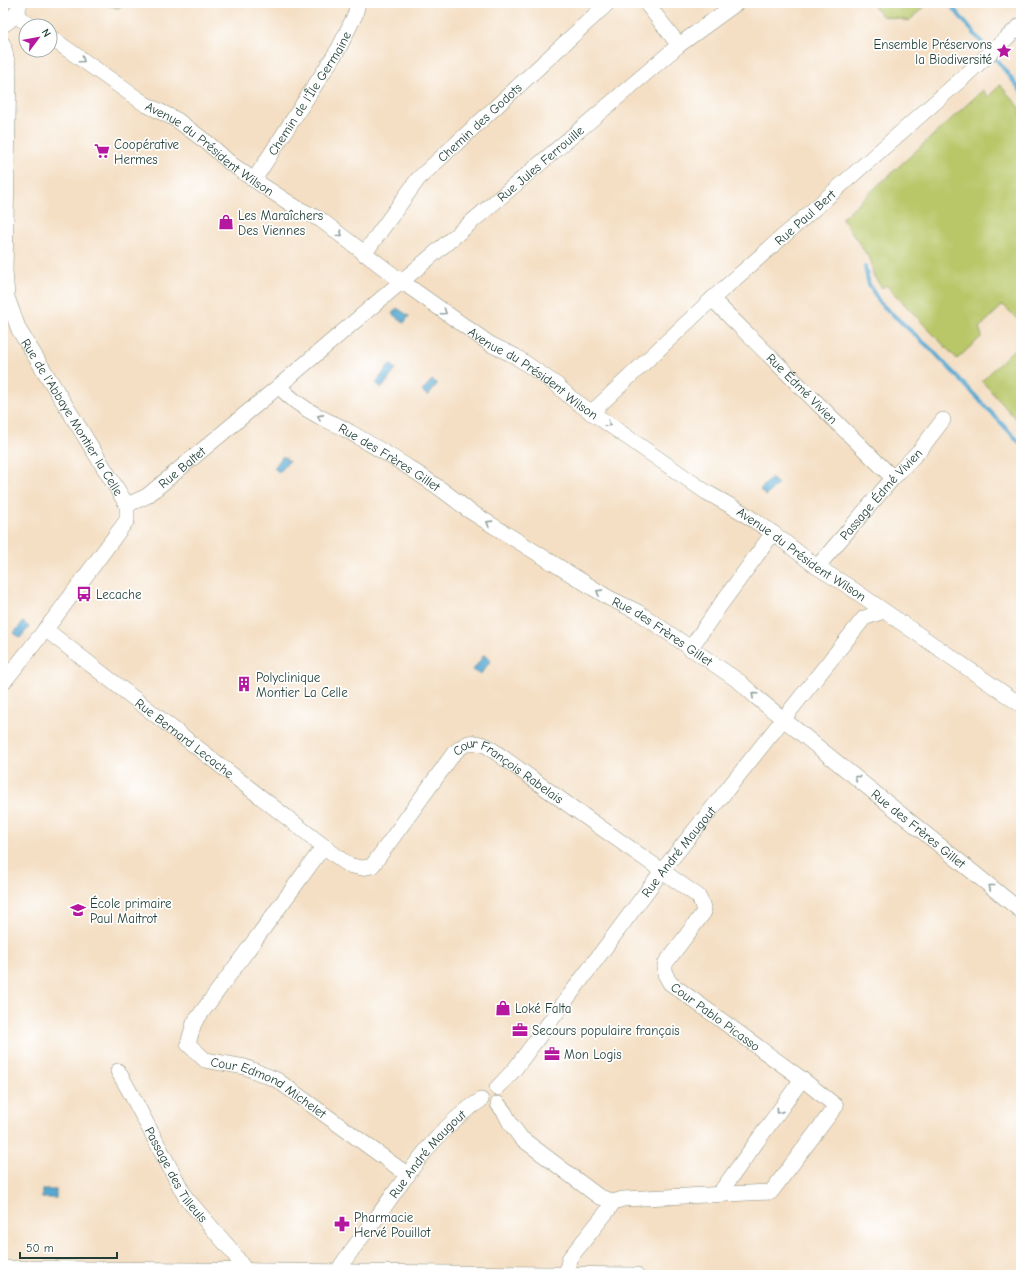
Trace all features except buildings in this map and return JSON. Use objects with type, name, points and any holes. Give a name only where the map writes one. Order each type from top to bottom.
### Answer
[{"type":"street","name":"Chemin de l'Île Germaine","points":[[254,180],[339,48],[355,15],[358,3]]},
{"type":"street","name":"Chemin des Godots","points":[[364,254],[418,179],[608,3]]},
{"type":"street","points":[[646,3],[679,45],[738,3]]},
{"type":"street","name":"Rue Paul Bert","points":[[591,413],[712,299],[1021,24]]},
{"type":"street","name":"Rue de l'Abbaye Montier la Celle","points":[[3,44],[9,70],[5,270],[7,297],[19,330],[127,505]]},
{"type":"street","name":"Avenue du Président Wilson","points":[[58,44],[145,104],[177,120],[209,144],[230,163],[297,208],[320,220],[401,281],[490,344],[515,356],[557,385],[591,413],[706,492],[740,511],[773,533],[817,566],[1021,705]]},
{"type":"street","name":"Rue Jules Ferrouille","points":[[401,281],[679,45]]},
{"type":"street","name":"Rue Baltet","points":[[127,505],[147,496],[401,281]]},
{"type":"street","name":"Rue Édmé Vivien","points":[[712,299],[893,478]]},
{"type":"street","name":"Rue des Frères Gillet","points":[[278,386],[294,400],[319,417],[346,429],[361,438],[448,493],[468,510],[609,598],[638,612],[740,682],[756,697],[1021,912]]},
{"type":"street","name":"Passage Édmé Vivien","points":[[817,566],[893,478],[920,450],[943,420]]},
{"type":"street","points":[[3,683],[128,520],[127,505]]},
{"type":"street","points":[[690,649],[773,533]]},
{"type":"street","points":[[862,596],[864,603],[864,618],[884,611]]},
{"type":"street","name":"Rue André Maugout","points":[[497,1088],[514,1070],[662,871],[864,618]]},
{"type":"street","name":"Rue Bernard Lecache","points":[[45,630],[324,846]]},
{"type":"street","name":"Cour François Rabelais","points":[[324,846],[348,865],[362,868],[372,866],[454,753],[465,744],[475,742],[487,746],[662,871]]},
{"type":"street","name":"Cour Edmond Michelet","points":[[324,846],[194,1023],[188,1044],[205,1060],[245,1067],[277,1080],[408,1175]]},
{"type":"street","name":"Cour Pablo Picasso","points":[[613,1202],[623,1199],[771,1192],[836,1106],[802,1079],[670,983],[665,974],[665,964],[704,912],[698,896],[662,871]]},
{"type":"street","name":"Passage des Tilleuls","points":[[118,1072],[186,1198],[232,1251],[245,1270]]},
{"type":"street","points":[[719,1194],[802,1079]]},
{"type":"street","points":[[491,1086],[497,1088],[501,1094],[498,1104],[488,1107],[482,1103],[481,1092],[485,1088],[491,1086]]},
{"type":"street","name":"Rue André Maugout","points":[[337,1272],[408,1175],[447,1126],[469,1107],[481,1100]]},
{"type":"street","points":[[498,1104],[506,1113],[510,1123],[520,1138],[598,1196],[613,1202],[610,1209],[569,1259],[567,1274]]},
{"type":"street","points":[[3,1268],[245,1270],[337,1272],[359,1274],[636,1275]]},
{"type":"green space","points":[[102,3],[126,3],[118,8]]},
{"type":"green space","points":[[871,3],[928,3],[909,21],[882,16]]},
{"type":"green space","points":[[1000,85],[1021,109],[1021,317],[1018,319],[1003,305],[979,328],[982,336],[957,359],[886,285],[882,288],[873,275],[871,261],[842,218],[983,90],[988,97]]},
{"type":"green space","points":[[1021,342],[1021,425],[982,381]]},
{"type":"water","points":[[397,308],[409,316],[404,323],[392,314]]},
{"type":"water","points":[[390,364],[396,369],[382,388],[376,383]]},
{"type":"water","points":[[432,380],[437,384],[428,396],[422,391]]},
{"type":"water","points":[[283,456],[289,461],[279,473],[274,468]]},
{"type":"water","points":[[771,478],[778,484],[766,496],[760,490]]},
{"type":"water","points":[[23,622],[29,627],[20,638],[14,633]]},
{"type":"water","points":[[484,655],[491,660],[480,675],[473,670]]},
{"type":"water","points":[[42,1190],[56,1190],[56,1198],[42,1198]]},
{"type":"waterway","points":[[949,3],[988,50]]},
{"type":"waterway","points":[[993,55],[1021,91]]},
{"type":"waterway","points":[[865,267],[869,285],[880,303],[933,351],[1021,444]]},
{"type":"place","name":"Ensemble Préservons la Biodiversité","points":[[1004,51]]},
{"type":"place","name":"Coopérative Hermes","points":[[102,151]]},
{"type":"place","name":"Les Maraîchers Des Viennes","points":[[226,222]]},
{"type":"place","name":"Lecache","points":[[84,594]]},
{"type":"place","name":"Polyclinique Montier La Celle","points":[[244,684]]},
{"type":"place","name":"École primaire Paul Maitrot","points":[[78,910]]},
{"type":"place","name":"Loké Falta","points":[[503,1008]]},
{"type":"place","name":"Secours populaire français","points":[[520,1030]]},
{"type":"place","name":"Mon Logis","points":[[552,1054]]},
{"type":"place","name":"Pharmacie Hervé Pouillot","points":[[342,1224]]}]
